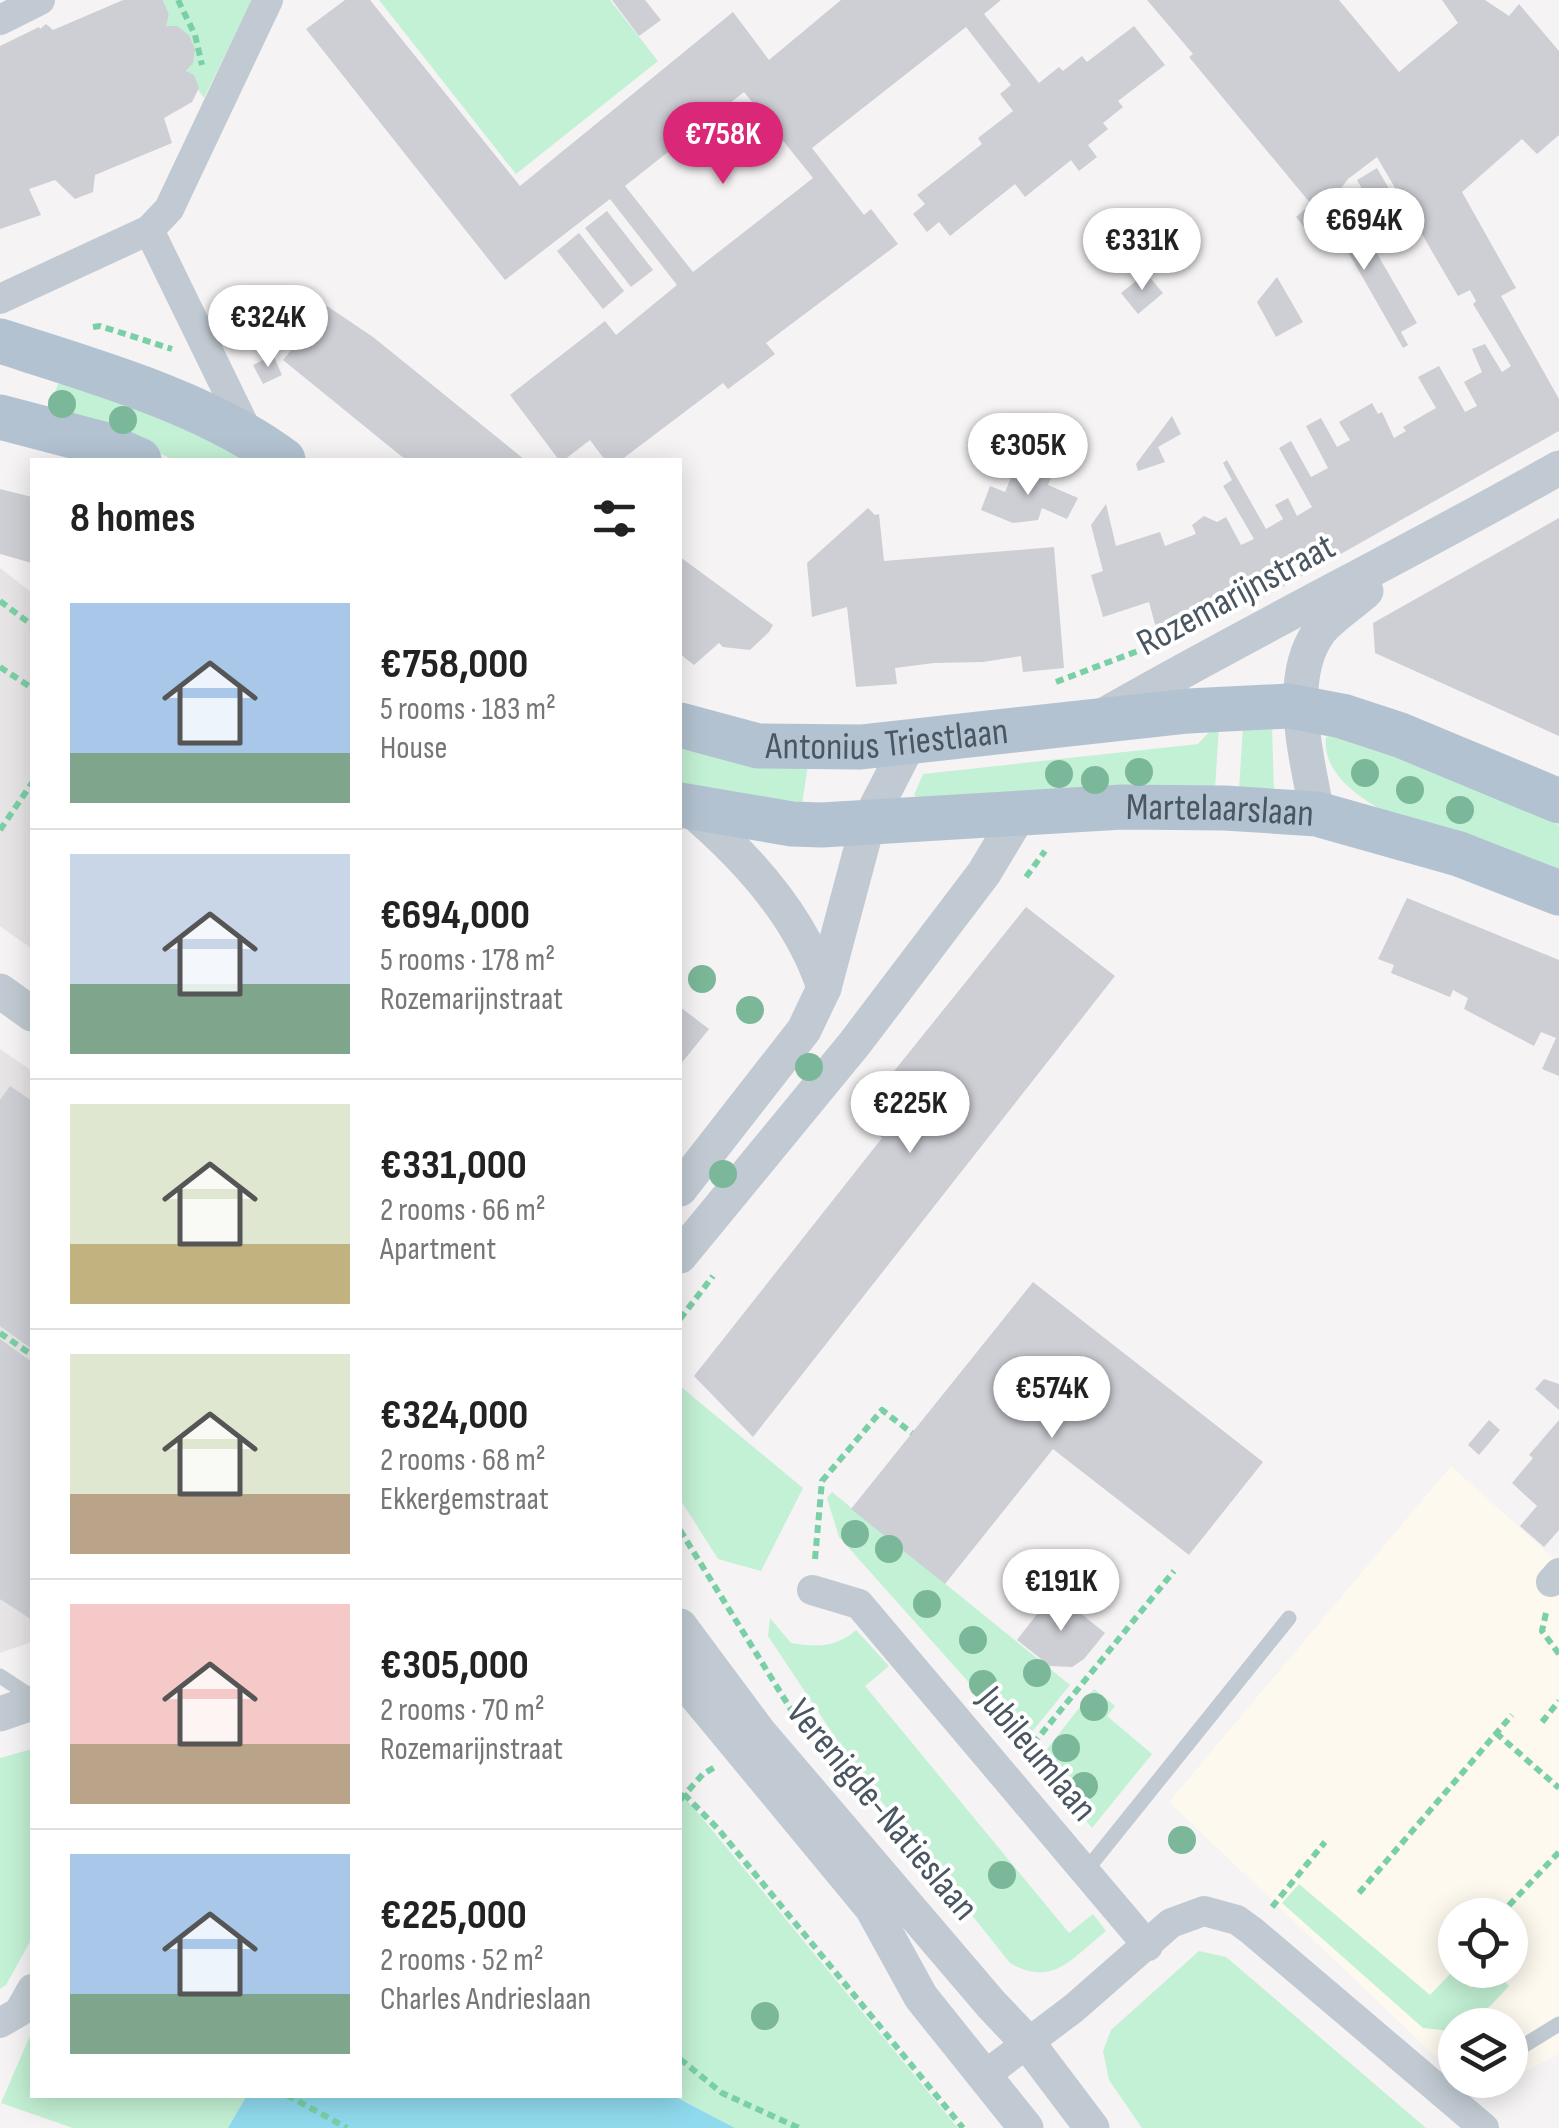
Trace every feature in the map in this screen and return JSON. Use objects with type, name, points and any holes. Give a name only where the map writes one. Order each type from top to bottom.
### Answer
[{"type":"main road","points":[[0,341],[74,364],[266,447]]},
{"type":"main road","points":[[0,416],[103,444],[134,458]]},
{"type":"main road","points":[[1096,720],[1232,708],[1299,708],[1342,716],[1400,735],[1559,800]]},
{"type":"main road","name":"Antonius Triestlaan","points":[[682,726],[758,746],[837,747],[1096,720]]},
{"type":"main road","name":"Antonius Triestlaan","points":[[685,806],[792,824],[868,823]]},
{"type":"main road","name":"Martelaarslaan","points":[[868,823],[1139,807],[1317,814],[1458,854],[1559,894]]},
{"type":"street","points":[[0,20],[40,0]]},
{"type":"street","points":[[0,299],[149,230],[169,209],[268,0]]},
{"type":"street","points":[[149,230],[266,447]]},
{"type":"street","name":"Rozemarijnstraat","points":[[1096,720],[1559,468]]},
{"type":"street","name":"Rozemarijnstraat","points":[[1317,814],[1299,708],[1308,653],[1320,630],[1417,548]]},
{"type":"street","points":[[682,1186],[804,1030],[819,999],[868,823],[909,742]]},
{"type":"street","points":[[685,806],[726,839],[803,936],[819,999],[854,1042]]},
{"type":"street","points":[[682,1254],[854,1042],[984,872],[1020,813]]},
{"type":"street","name":"Jubileumlaan","points":[[812,1590],[859,1604],[1148,1946]]},
{"type":"street","name":"Verenigde-Natieslaan","points":[[682,1629],[758,1731],[1027,2042],[1092,2128]]},
{"type":"street","name":"Verenigde-Natieslaan","points":[[682,1678],[872,1908],[921,1997],[1026,2128]]},
{"type":"street","points":[[0,1714],[30,1701]]},
{"type":"street","points":[[984,2076],[1074,2008],[1171,1923],[1204,1911],[1237,1920],[1438,2072]]},
{"type":"street","points":[[0,2023],[19,2012],[30,1993]]},
{"type":"street","points":[[1467,2098],[1484,2128]]},
{"type":"lane","points":[[1084,1873],[1289,1618]]},
{"type":"lane","points":[[0,1676],[30,1698]]},
{"type":"lane","points":[[1528,2043],[1559,2024]]},
{"type":"path","points":[[178,0],[196,35],[202,80],[222,97]]},
{"type":"path","points":[[0,601],[30,624]]},
{"type":"path","points":[[0,618],[8,607]]},
{"type":"path","points":[[2,671],[30,687]]},
{"type":"path","points":[[0,830],[30,786]]},
{"type":"path","points":[[0,1333],[30,1354]]},
{"type":"path","points":[[812,1590],[822,1481],[882,1410],[912,1433]]},
{"type":"path","points":[[682,1533],[801,1724]]},
{"type":"path","points":[[1005,1778],[1174,1571]]},
{"type":"path","points":[[1555,1578],[1542,1631],[1559,1654]]},
{"type":"path","points":[[1542,1722],[1559,1701]]},
{"type":"path","points":[[1359,1893],[1512,1715]]},
{"type":"path","points":[[1496,1733],[1559,1788]]},
{"type":"path","points":[[741,1749],[703,1774],[682,1797],[720,1830],[962,2128]]},
{"type":"path","points":[[1252,1932],[1324,1842]]},
{"type":"path","points":[[1516,1898],[1559,1852]]},
{"type":"path","points":[[682,2061],[722,2093],[799,2128]]},
{"type":"path","points":[[292,2098],[347,2128]]},
{"type":"shaded area","points":[[0,568],[30,591],[30,948],[0,926]]},
{"type":"shaded area","points":[[0,1049],[30,1070],[30,1643],[0,1653]]},
{"type":"shaded area","points":[[1451,1466],[1559,1563],[1559,2054],[1528,2070],[1528,2008],[1438,2008],[1438,2059],[1169,1802]]},
{"type":"green space","points":[[163,0],[252,0],[204,98],[186,72],[193,56],[192,42],[183,31],[166,26],[169,15]]},
{"type":"green space","points":[[379,0],[610,0],[658,61],[516,174]]},
{"type":"green space","points":[[60,380],[129,403],[246,458],[169,458],[120,432],[47,410]]},
{"type":"green space","points":[[1243,727],[1272,728],[1274,790],[1239,790]]},
{"type":"green space","points":[[1213,728],[1219,728],[1215,788],[921,801],[914,795],[923,774],[1198,744]]},
{"type":"green space","points":[[1326,737],[1384,750],[1559,825],[1559,875],[1378,808],[1350,788],[1334,770],[1326,749]]},
{"type":"green space","points":[[682,745],[808,765],[802,804],[682,786]]},
{"type":"green space","points":[[682,1388],[803,1488],[761,1571],[718,1559],[682,1502]]},
{"type":"green space","points":[[832,1492],[1070,1685],[1023,1743],[839,1537],[827,1498]]},
{"type":"green space","points":[[770,1618],[791,1643],[834,1643],[856,1630],[889,1666],[865,1686],[1069,1933],[1093,1914],[1106,1931],[1072,1960],[1050,1971],[1025,1970],[1010,1963],[859,1773],[768,1636]]},
{"type":"green space","points":[[1094,1689],[1115,1706],[1107,1716],[1152,1754],[1092,1828],[1037,1762]]},
{"type":"green space","points":[[30,1750],[30,1942],[0,1989],[0,1758]]},
{"type":"green space","points":[[682,1796],[958,2128],[735,2128],[678,2098],[682,2098]]},
{"type":"green space","points":[[1299,1884],[1430,1995],[1438,1987],[1507,1988],[1487,2008],[1438,2008],[1438,2030],[1423,2028],[1282,1903]]},
{"type":"green space","points":[[1199,1951],[1226,1957],[1426,2128],[1142,2128],[1109,2080],[1103,2051],[1111,2030]]},
{"type":"green space","points":[[30,2036],[30,2098],[245,2098],[228,2128],[73,2128],[1,2103]]},
{"type":"water","points":[[245,2098],[678,2098],[735,2128],[228,2128]]},
{"type":"building","points":[[123,0],[163,0],[169,15],[166,26],[177,26],[189,35],[195,49],[193,63],[186,71],[194,75],[199,88],[192,102],[164,118],[172,143],[95,175],[93,192],[75,199],[55,180],[29,189],[41,215],[0,229],[0,46],[46,24],[53,30]]},
{"type":"building","points":[[345,0],[370,0],[520,186],[733,12],[769,60],[841,0],[1001,0],[984,14],[1039,83],[1082,56],[1087,62],[1134,26],[1165,65],[1118,101],[1123,107],[1103,123],[1108,129],[1088,145],[1097,157],[1079,171],[1071,160],[1025,197],[1015,184],[950,236],[939,222],[927,232],[913,214],[925,204],[917,195],[982,144],[978,138],[1013,111],[1000,94],[1011,85],[966,27],[812,148],[864,215],[871,209],[898,244],[766,343],[775,354],[728,389],[723,383],[624,458],[604,458],[590,440],[567,458],[557,458],[510,395],[605,321],[616,335],[677,285],[610,199],[505,280],[306,29]],"holes":[[[744,92],[813,178],[693,272],[625,186]]]},
{"type":"building","points":[[612,0],[645,0],[661,20],[639,36]]},
{"type":"building","points":[[1147,0],[1339,0],[1399,72],[1458,23],[1442,0],[1485,0],[1509,16],[1519,4],[1559,51],[1559,135],[1537,154],[1522,139],[1462,192],[1516,288],[1501,296],[1559,399],[1559,431],[1268,595],[1164,632],[1156,628],[1149,602],[1103,617],[1091,575],[1103,571],[1091,525],[1106,504],[1116,546],[1160,532],[1165,546],[1196,534],[1192,525],[1204,516],[1217,522],[1226,517],[1241,545],[1254,539],[1223,486],[1232,480],[1223,463],[1227,460],[1266,529],[1283,519],[1275,505],[1288,498],[1297,516],[1312,507],[1279,448],[1291,441],[1311,477],[1328,468],[1306,426],[1321,418],[1337,447],[1350,440],[1339,422],[1372,403],[1378,414],[1382,412],[1394,438],[1406,431],[1403,427],[1436,408],[1418,377],[1439,366],[1465,412],[1477,406],[1464,382],[1482,372],[1472,349],[1485,344],[1502,372],[1511,366],[1473,304],[1476,301],[1470,290],[1458,296],[1377,157],[1348,179],[1308,232],[1296,217],[1311,204]]},
{"type":"building","points":[[1377,168],[1396,201],[1376,213],[1357,180]]},
{"type":"building","points":[[607,211],[653,270],[631,287],[585,228]]},
{"type":"building","points":[[1360,224],[1417,323],[1401,332],[1408,345],[1403,348],[1339,236]]},
{"type":"building","points":[[579,233],[624,291],[603,309],[557,251]]},
{"type":"building","points":[[1146,273],[1163,293],[1138,314],[1121,293]]},
{"type":"building","points":[[1277,277],[1303,322],[1276,337],[1257,302]]},
{"type":"building","points":[[327,306],[373,337],[523,458],[404,458],[283,360]]},
{"type":"building","points":[[273,355],[282,375],[263,384],[253,365]]},
{"type":"building","points":[[1172,416],[1181,434],[1158,447],[1165,462],[1138,471],[1136,464]]},
{"type":"building","points":[[1017,463],[1051,477],[1048,485],[1078,498],[1067,519],[1042,508],[1038,520],[1013,523],[981,510],[990,486],[1005,492]]},
{"type":"building","points":[[0,489],[30,496],[30,562],[0,554]]},
{"type":"building","points":[[868,508],[879,514],[884,561],[1054,547],[1064,668],[1023,672],[1021,656],[934,663],[895,668],[897,684],[856,687],[847,607],[812,617],[807,563]]},
{"type":"building","points":[[1559,518],[1559,736],[1375,653],[1373,623]]},
{"type":"building","points":[[682,558],[773,625],[750,650],[723,647],[719,643],[694,665],[682,656]]},
{"type":"building","points":[[1407,898],[1559,960],[1559,1076],[1542,1069],[1556,1038],[1541,1032],[1534,1046],[1464,1009],[1468,998],[1453,990],[1450,997],[1391,973],[1394,965],[1378,959]]},
{"type":"building","points":[[1026,907],[1115,976],[753,1437],[694,1376],[882,1138],[858,1116]]},
{"type":"building","points":[[682,1009],[709,1029],[682,1063]]},
{"type":"building","points":[[10,1086],[30,1100],[30,1348],[0,1326],[0,1100]]},
{"type":"building","points":[[1033,1282],[1263,1462],[1189,1555],[1053,1449],[945,1584],[851,1509]]},
{"type":"building","points":[[0,1339],[30,1361],[30,1619],[0,1599]]},
{"type":"building","points":[[1544,1379],[1559,1384],[1559,1410],[1535,1389]]},
{"type":"building","points":[[1489,1420],[1500,1430],[1479,1455],[1468,1445]]},
{"type":"building","points":[[1559,1420],[1559,1530],[1544,1547],[1520,1526],[1537,1506],[1512,1483],[1533,1458],[1529,1455]]},
{"type":"building","points":[[1054,1592],[1105,1633],[1084,1659],[1072,1667],[1050,1666],[1017,1640]]}]
